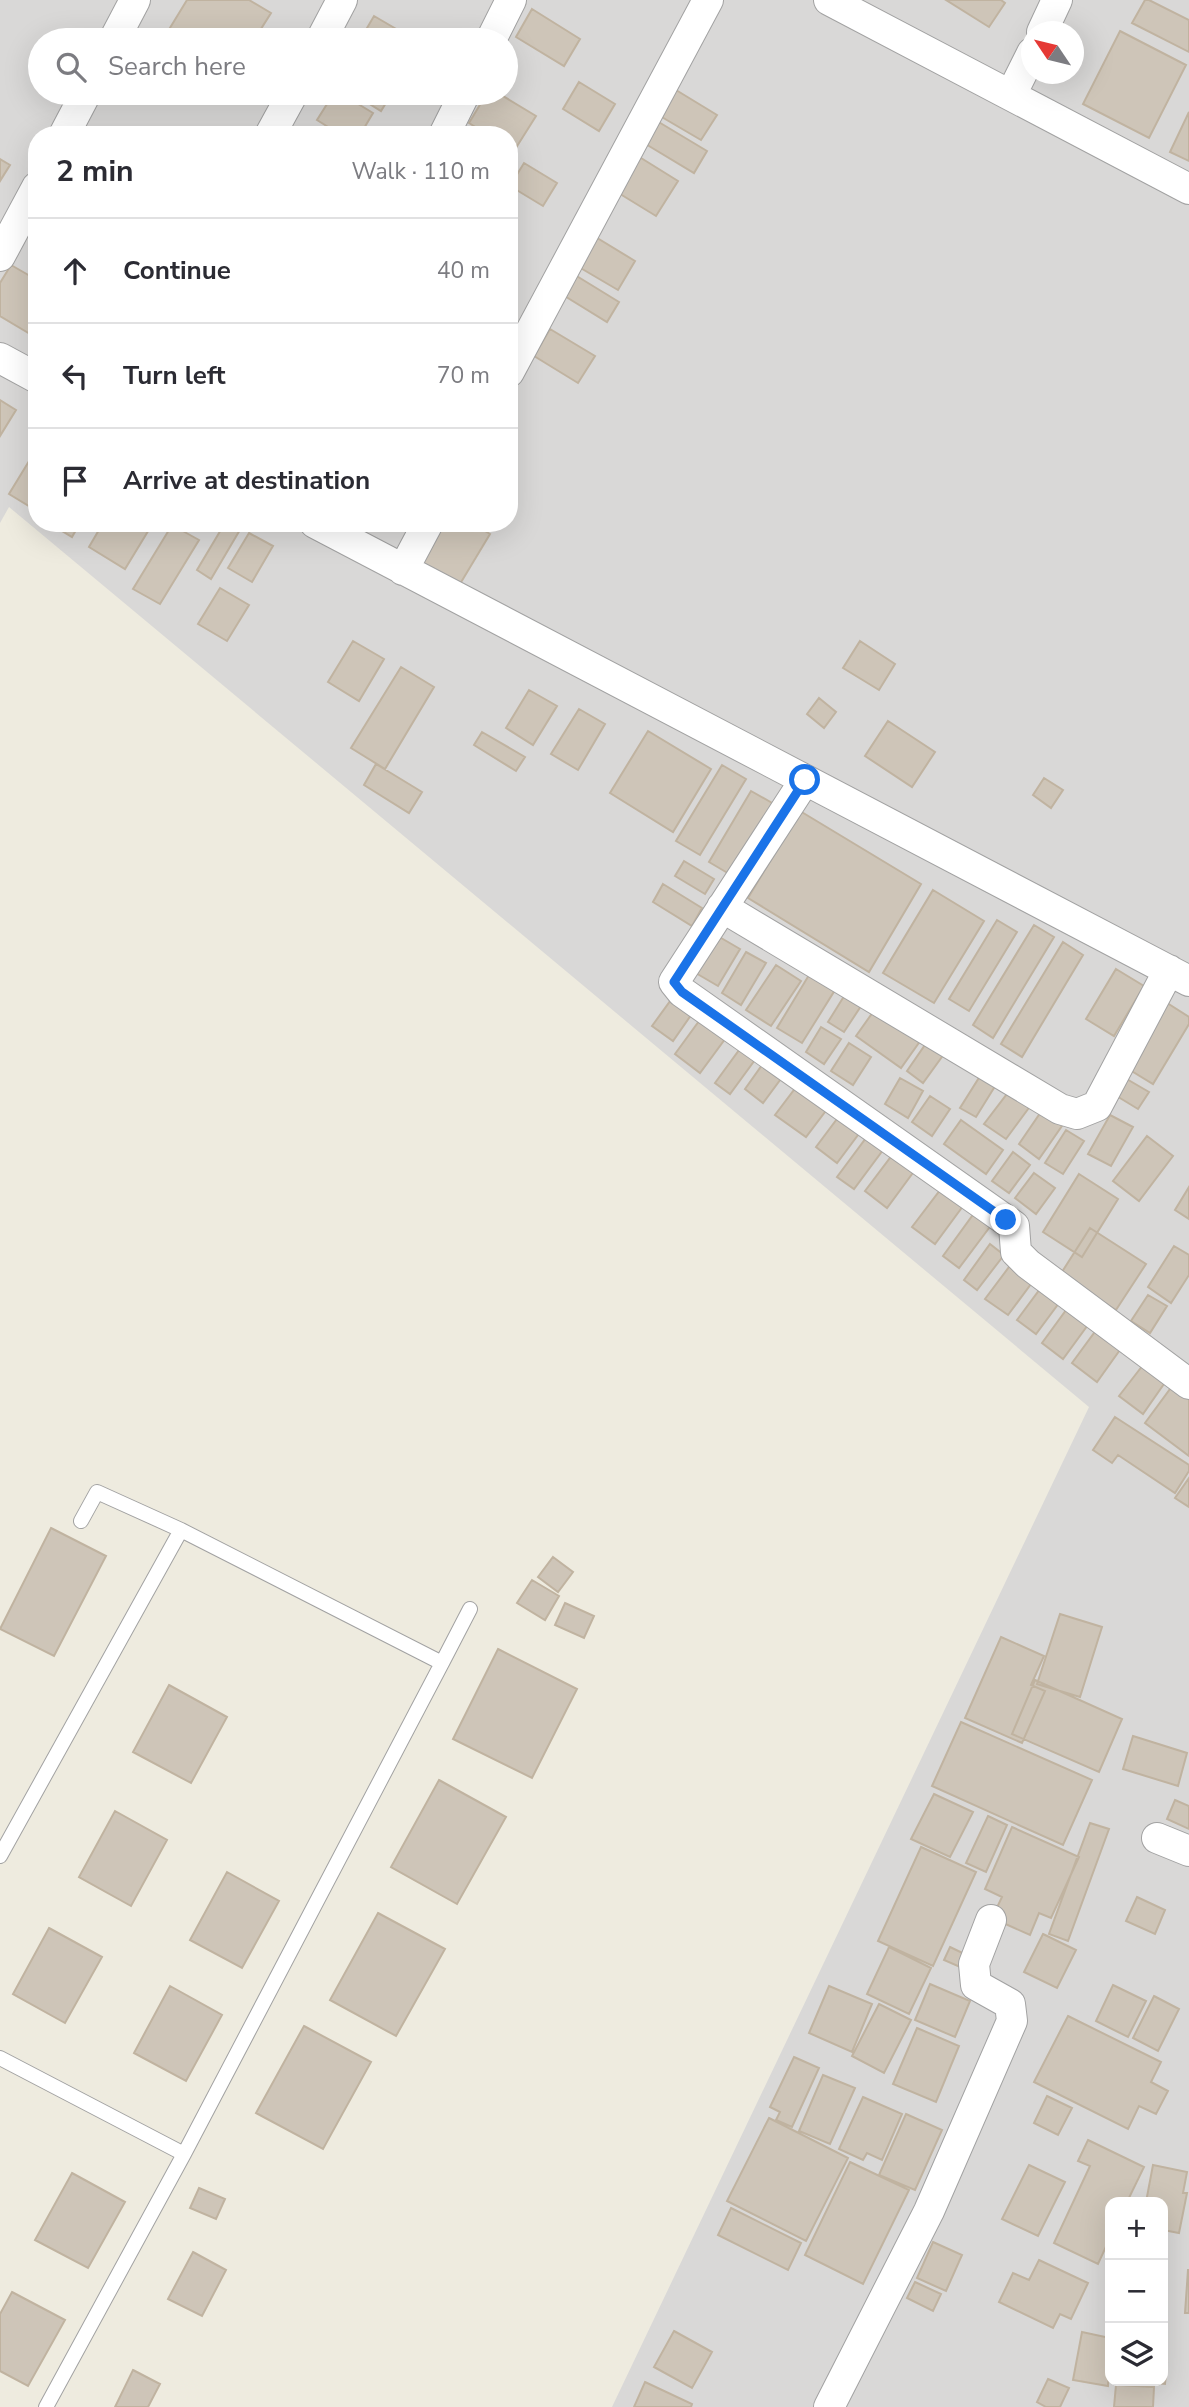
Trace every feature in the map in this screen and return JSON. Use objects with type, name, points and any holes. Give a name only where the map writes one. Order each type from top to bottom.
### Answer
[{"type":"street","points":[[120,28],[135,0]]},
{"type":"street","points":[[327,28],[342,0]]},
{"type":"street","points":[[497,28],[510,0]]},
{"type":"street","points":[[518,355],[708,0]]},
{"type":"street","points":[[829,0],[863,8],[1011,95],[1189,189]]},
{"type":"street","points":[[1047,21],[1057,0]]},
{"type":"street","points":[[1011,95],[1021,74]]},
{"type":"street","points":[[69,126],[80,105]]},
{"type":"street","points":[[276,126],[287,105]]},
{"type":"street","points":[[448,126],[459,105]]},
{"type":"street","points":[[0,256],[28,204]]},
{"type":"street","points":[[0,358],[28,372]]},
{"type":"street","points":[[332,532],[1179,976],[1097,1106],[1077,1114],[1060,1109],[722,907]]},
{"type":"street","points":[[403,570],[423,532]]},
{"type":"street","points":[[805,780],[674,982],[682,992],[1014,1226],[1013,1242],[1016,1252],[1028,1264],[1189,1384]]},
{"type":"street","points":[[1157,1838],[1189,1851]]},
{"type":"street","points":[[829,2407],[929,2211],[1012,2021],[1010,2004],[976,1985],[974,1964],[990,1920]]},
{"type":"lane","points":[[81,1521],[97,1492],[181,1530],[442,1663]]},
{"type":"lane","points":[[0,1856],[181,1530]]},
{"type":"lane","points":[[46,2407],[184,2154],[470,1609]]},
{"type":"lane","points":[[0,2058],[184,2154]]},
{"type":"shaded area","points":[[0,0],[1189,0],[1189,2407],[612,2407],[1089,1407],[39,532],[518,532],[518,126],[28,126],[28,523],[9,507],[0,523]]},
{"type":"building","points":[[187,0],[249,0],[271,13],[262,28],[170,28]]},
{"type":"building","points":[[946,0],[1001,0],[1005,3],[989,27]]},
{"type":"building","points":[[1145,0],[1189,20],[1189,52],[1132,23]]},
{"type":"building","points":[[532,9],[580,39],[564,66],[518,38]]},
{"type":"building","points":[[374,16],[394,28],[367,28]]},
{"type":"building","points":[[1120,31],[1186,65],[1149,138],[1083,104]]},
{"type":"building","points":[[579,82],[615,104],[599,131],[563,109]]},
{"type":"building","points":[[676,90],[717,115],[701,140],[660,116]]},
{"type":"building","points":[[326,105],[360,105],[373,113],[365,126],[327,126],[317,120]]},
{"type":"building","points":[[371,105],[385,105],[381,111]]},
{"type":"building","points":[[480,105],[518,105],[536,116],[518,145],[518,126],[474,126],[469,123]]},
{"type":"building","points":[[1189,112],[1189,161],[1170,152]]},
{"type":"building","points":[[657,121],[707,151],[694,173],[644,143]]},
{"type":"building","points":[[633,153],[678,181],[656,216],[612,189]]},
{"type":"building","points":[[0,159],[10,165],[0,181]]},
{"type":"building","points":[[524,163],[557,183],[543,206],[518,191],[518,173]]},
{"type":"building","points":[[589,233],[635,261],[618,290],[572,263]]},
{"type":"building","points":[[11,265],[28,275],[28,333],[0,316],[0,283]]},
{"type":"building","points":[[575,275],[619,302],[607,322],[563,295]]},
{"type":"building","points":[[550,329],[595,356],[578,383],[534,356]]},
{"type":"building","points":[[0,400],[16,410],[0,436]]},
{"type":"building","points":[[28,463],[28,506],[9,494]]},
{"type":"building","points":[[98,532],[148,532],[125,569],[89,547]]},
{"type":"building","points":[[168,532],[185,532],[199,540],[160,604],[133,589]]},
{"type":"building","points":[[220,532],[239,532],[211,579],[197,570]]},
{"type":"building","points":[[433,532],[490,534],[457,589],[414,563]]},
{"type":"building","points":[[249,533],[273,546],[252,582],[228,568]]},
{"type":"building","points":[[220,588],[249,605],[227,641],[198,624]]},
{"type":"building","points":[[353,641],[384,659],[359,701],[328,682]]},
{"type":"building","points":[[860,641],[895,664],[879,690],[843,668]]},
{"type":"building","points":[[401,667],[434,687],[385,769],[351,748]]},
{"type":"building","points":[[529,690],[557,706],[533,745],[506,728]]},
{"type":"building","points":[[819,698],[836,712],[824,728],[807,714]]},
{"type":"building","points":[[579,709],[605,724],[578,770],[551,754]]},
{"type":"building","points":[[888,721],[935,752],[912,787],[865,756]]},
{"type":"building","points":[[648,731],[711,769],[673,832],[610,793]]},
{"type":"building","points":[[482,732],[525,757],[516,771],[474,745]]},
{"type":"building","points":[[376,764],[422,792],[409,813],[364,785]]},
{"type":"building","points":[[722,765],[746,779],[700,855],[676,841]]},
{"type":"building","points":[[1044,778],[1063,790],[1051,808],[1033,795]]},
{"type":"building","points":[[751,791],[774,804],[731,875],[709,862]]},
{"type":"building","points":[[800,811],[921,884],[869,972],[748,898]]},
{"type":"building","points":[[684,861],[714,879],[705,894],[675,876]]},
{"type":"building","points":[[663,884],[702,908],[692,926],[653,902]]},
{"type":"building","points":[[933,890],[984,921],[934,1003],[883,973]]},
{"type":"building","points":[[997,920],[1017,932],[969,1011],[949,999]]},
{"type":"building","points":[[1034,925],[1054,937],[993,1038],[973,1025]]},
{"type":"building","points":[[716,935],[740,949],[718,986],[694,972]]},
{"type":"building","points":[[1063,942],[1083,955],[1022,1057],[1001,1044]]},
{"type":"building","points":[[746,952],[766,963],[741,1005],[722,993]]},
{"type":"building","points":[[776,965],[801,981],[771,1026],[746,1010]]},
{"type":"building","points":[[1116,969],[1144,986],[1114,1036],[1086,1019]]},
{"type":"building","points":[[809,975],[835,990],[802,1043],[777,1028]]},
{"type":"building","points":[[676,993],[696,1008],[673,1041],[652,1026]]},
{"type":"building","points":[[846,993],[863,1003],[844,1032],[828,1022]]},
{"type":"building","points":[[1164,1001],[1189,1017],[1189,1024],[1153,1084],[1125,1067]]},
{"type":"building","points":[[878,1005],[923,1037],[901,1068],[856,1036]]},
{"type":"building","points":[[702,1017],[728,1035],[700,1073],[675,1054]]},
{"type":"building","points":[[821,1027],[841,1039],[824,1064],[806,1052]]},
{"type":"building","points":[[745,1042],[760,1053],[730,1094],[715,1083]]},
{"type":"building","points":[[927,1042],[944,1054],[923,1083],[907,1071]]},
{"type":"building","points":[[849,1043],[871,1057],[853,1085],[831,1071]]},
{"type":"building","points":[[767,1058],[786,1072],[763,1103],[745,1089]]},
{"type":"building","points":[[982,1073],[997,1083],[976,1117],[960,1108]]},
{"type":"building","points":[[900,1078],[923,1091],[908,1118],[885,1104]]},
{"type":"building","points":[[1125,1078],[1149,1092],[1138,1109],[1115,1095]]},
{"type":"building","points":[[800,1082],[831,1104],[806,1137],[775,1115]]},
{"type":"building","points":[[1010,1090],[1031,1105],[1006,1139],[984,1124]]},
{"type":"building","points":[[930,1096],[950,1109],[932,1136],[912,1122]]},
{"type":"building","points":[[1043,1109],[1064,1123],[1039,1159],[1019,1144]]},
{"type":"building","points":[[840,1115],[861,1131],[837,1163],[816,1147]]},
{"type":"building","points":[[1110,1115],[1133,1127],[1111,1166],[1088,1154]]},
{"type":"building","points":[[961,1120],[1003,1150],[986,1174],[944,1144]]},
{"type":"building","points":[[1066,1130],[1084,1141],[1063,1174],[1045,1163]]},
{"type":"building","points":[[869,1134],[886,1146],[854,1189],[837,1177]]},
{"type":"building","points":[[1147,1136],[1173,1156],[1139,1201],[1113,1181]]},
{"type":"building","points":[[1013,1152],[1030,1165],[1009,1193],[992,1181]]},
{"type":"building","points":[[893,1154],[915,1170],[887,1208],[865,1191]]},
{"type":"building","points":[[1034,1173],[1055,1188],[1036,1214],[1015,1198]]},
{"type":"building","points":[[1079,1174],[1118,1199],[1082,1257],[1043,1232]]},
{"type":"building","points":[[944,1185],[966,1202],[935,1244],[912,1227]]},
{"type":"building","points":[[1189,1187],[1189,1219],[1175,1210]]},
{"type":"building","points":[[975,1212],[992,1224],[959,1268],[943,1256]]},
{"type":"building","points":[[1090,1228],[1146,1264],[1116,1310],[1060,1275]]},
{"type":"building","points":[[990,1244],[1004,1255],[977,1290],[964,1280]]},
{"type":"building","points":[[1174,1246],[1189,1255],[1189,1275],[1171,1303],[1148,1287]]},
{"type":"building","points":[[1012,1263],[1034,1280],[1008,1315],[985,1299]]},
{"type":"building","points":[[1043,1285],[1062,1299],[1036,1334],[1017,1320]]},
{"type":"building","points":[[1148,1295],[1167,1306],[1150,1333],[1131,1321]]},
{"type":"building","points":[[1072,1302],[1093,1318],[1063,1359],[1042,1343]]},
{"type":"building","points":[[1097,1329],[1122,1347],[1097,1382],[1072,1363]]},
{"type":"building","points":[[1143,1365],[1166,1381],[1143,1414],[1119,1396]]},
{"type":"building","points":[[1173,1385],[1189,1397],[1189,1456],[1145,1423]]},
{"type":"building","points":[[1115,1417],[1189,1465],[1189,1471],[1175,1493],[1118,1455],[1112,1463],[1093,1450]]},
{"type":"building","points":[[1189,1478],[1189,1507],[1175,1498]]},
{"type":"building","points":[[51,1528],[106,1556],[54,1656],[0,1629]]},
{"type":"building","points":[[553,1557],[573,1572],[558,1592],[538,1577]]},
{"type":"building","points":[[532,1580],[559,1596],[545,1620],[517,1603]]},
{"type":"building","points":[[565,1603],[594,1616],[584,1638],[555,1625]]},
{"type":"building","points":[[1060,1614],[1102,1627],[1080,1697],[1037,1684]]},
{"type":"building","points":[[1001,1637],[1044,1656],[1031,1685],[1045,1691],[1022,1743],[965,1718]]},
{"type":"building","points":[[498,1649],[577,1689],[532,1778],[453,1739]]},
{"type":"building","points":[[1035,1680],[1122,1719],[1099,1772],[1012,1734]]},
{"type":"building","points":[[169,1685],[227,1717],[191,1783],[133,1752]]},
{"type":"building","points":[[961,1722],[1092,1780],[1063,1845],[932,1786]]},
{"type":"building","points":[[1133,1736],[1187,1753],[1178,1786],[1123,1769]]},
{"type":"building","points":[[439,1780],[506,1817],[457,1904],[391,1867]]},
{"type":"building","points":[[934,1794],[973,1812],[950,1857],[911,1839]]},
{"type":"building","points":[[1175,1800],[1189,1806],[1189,1829],[1167,1819]]},
{"type":"building","points":[[115,1811],[167,1840],[131,1906],[79,1877]]},
{"type":"building","points":[[988,1816],[1007,1825],[986,1872],[966,1863]]},
{"type":"building","points":[[1090,1823],[1109,1829],[1068,1941],[1049,1934]]},
{"type":"building","points":[[1012,1827],[1079,1857],[1051,1918],[1039,1913],[1030,1935],[992,1918],[1002,1897],[985,1889]]},
{"type":"building","points":[[921,1847],[976,1872],[933,1966],[878,1941]]},
{"type":"building","points":[[227,1872],[279,1901],[242,1968],[190,1940]]},
{"type":"building","points":[[1137,1897],[1165,1910],[1155,1934],[1126,1921]]},
{"type":"building","points":[[378,1913],[445,1949],[396,2036],[330,2000]]},
{"type":"building","points":[[49,1928],[102,1957],[65,2023],[13,1994]]},
{"type":"building","points":[[1043,1934],[1076,1950],[1057,1988],[1024,1972]]},
{"type":"building","points":[[889,1947],[931,1968],[909,2014],[867,1994]]},
{"type":"building","points":[[950,1947],[973,1958],[967,1970],[944,1960]]},
{"type":"building","points":[[930,1984],[970,2001],[955,2037],[915,2020]]},
{"type":"building","points":[[1113,1985],[1146,2001],[1128,2037],[1096,2021]]},
{"type":"building","points":[[170,1986],[222,2015],[186,2081],[134,2053]]},
{"type":"building","points":[[829,1986],[872,2004],[852,2052],[809,2033]]},
{"type":"building","points":[[1154,1996],[1179,2009],[1158,2051],[1133,2038]]},
{"type":"building","points":[[879,2004],[911,2020],[884,2073],[852,2056]]},
{"type":"building","points":[[1068,2016],[1161,2062],[1151,2082],[1168,2091],[1156,2114],[1139,2106],[1128,2129],[1034,2082]]},
{"type":"building","points":[[304,2026],[371,2062],[323,2149],[256,2113]]},
{"type":"building","points":[[917,2028],[959,2046],[936,2102],[893,2084]]},
{"type":"building","points":[[794,2057],[819,2068],[792,2127],[776,2120],[780,2112],[770,2107]]},
{"type":"building","points":[[823,2075],[855,2088],[830,2144],[799,2131]]},
{"type":"building","points":[[1047,2096],[1072,2108],[1058,2135],[1034,2123]]},
{"type":"building","points":[[863,2097],[902,2114],[882,2160],[867,2153],[863,2160],[839,2149]]},
{"type":"building","points":[[906,2114],[942,2130],[915,2190],[879,2175]]},
{"type":"building","points":[[769,2118],[848,2158],[806,2241],[727,2201]]},
{"type":"building","points":[[1088,2140],[1144,2167],[1129,2197],[1105,2197],[1105,2249],[1098,2264],[1054,2243],[1090,2166],[1078,2161]]},
{"type":"building","points":[[850,2162],[909,2190],[863,2284],[805,2255]]},
{"type":"building","points":[[1029,2165],[1065,2182],[1038,2236],[1002,2219]]},
{"type":"building","points":[[1153,2165],[1187,2172],[1183,2193],[1187,2193],[1179,2233],[1168,2231],[1168,2197],[1147,2197]]},
{"type":"building","points":[[72,2173],[125,2202],[88,2268],[35,2240]]},
{"type":"building","points":[[199,2188],[225,2199],[216,2219],[190,2208]]},
{"type":"building","points":[[731,2208],[801,2243],[788,2270],[718,2235]]},
{"type":"building","points":[[933,2242],[962,2255],[946,2291],[917,2278]]},
{"type":"building","points":[[193,2252],[226,2270],[202,2316],[168,2299]]},
{"type":"building","points":[[1039,2260],[1088,2283],[1071,2319],[1060,2314],[1053,2328],[999,2302],[1013,2273],[1029,2280]]},
{"type":"building","points":[[1188,2270],[1189,2313],[1185,2313]]},
{"type":"building","points":[[915,2282],[941,2294],[933,2311],[907,2298]]},
{"type":"building","points":[[12,2292],[65,2320],[28,2386],[0,2371],[0,2314]]},
{"type":"building","points":[[674,2331],[712,2352],[692,2388],[654,2367]]},
{"type":"building","points":[[1082,2332],[1105,2337],[1105,2385],[1073,2380]]},
{"type":"building","points":[[133,2370],[160,2384],[148,2407],[115,2407]]},
{"type":"building","points":[[1048,2379],[1069,2388],[1060,2407],[1046,2407],[1037,2402]]},
{"type":"building","points":[[645,2382],[692,2404],[691,2407],[634,2407]]},
{"type":"building","points":[[1116,2386],[1154,2387],[1153,2407],[1114,2407]]},
{"type":"route","points":[[805,780],[674,982],[682,992],[1006,1220]]}]
